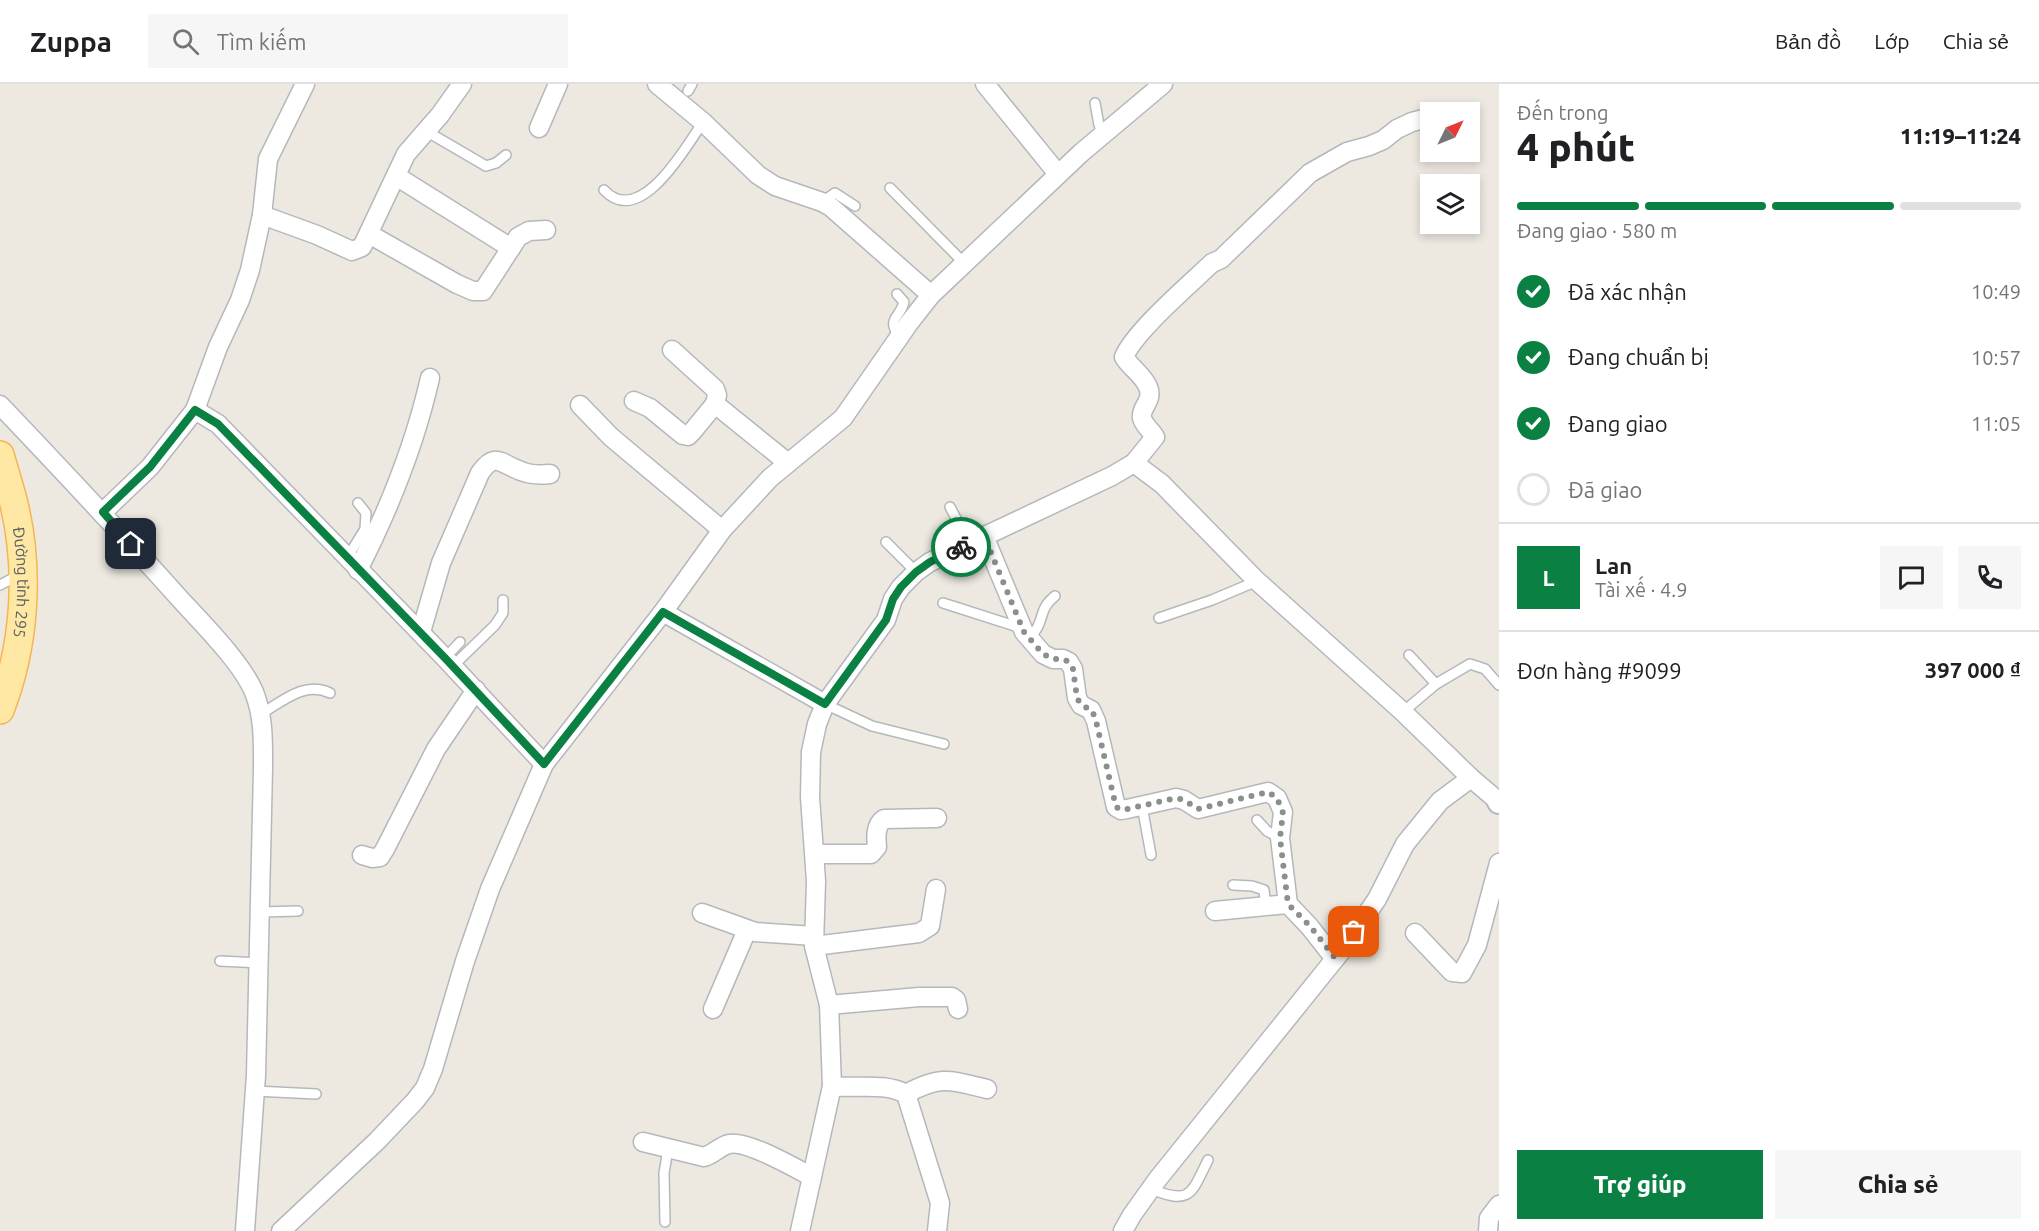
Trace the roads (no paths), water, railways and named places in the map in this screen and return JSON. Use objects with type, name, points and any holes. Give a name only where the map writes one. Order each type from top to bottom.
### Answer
[{"type":"main road","name":"Đường tỉnh 295","points":[[0,455],[16,515],[24,573],[21,618],[12,672],[0,710]]},
{"type":"street","points":[[96,506],[150,467],[195,410],[250,270],[261,215],[268,159],[306,84]]},
{"type":"street","points":[[261,215],[352,251],[362,247],[406,154],[462,84]]},
{"type":"street","points":[[539,128],[558,84]]},
{"type":"street","points":[[657,84],[686,94],[703,122],[758,176],[775,186],[831,207],[931,295]]},
{"type":"street","points":[[985,84],[1058,174]]},
{"type":"street","points":[[281,1231],[377,1141],[425,1088],[490,889],[544,764],[663,612],[722,530],[770,478],[843,418],[931,295],[1058,174],[1163,84]]},
{"type":"street","points":[[800,1231],[832,1086],[829,1005],[814,941],[815,854],[810,797],[811,752],[817,724],[825,704],[886,620],[893,599],[916,572],[930,562],[1112,476],[1134,463],[1155,441],[1155,437],[1144,423],[1142,416],[1142,411],[1149,401],[1148,387],[1124,357],[1128,348],[1160,313],[1212,264],[1221,259],[1310,173],[1347,152],[1383,140],[1396,129],[1420,121]]},
{"type":"street","points":[[396,176],[511,248]]},
{"type":"street","points":[[369,234],[457,284],[479,292],[483,291],[518,237],[529,231],[546,230]]},
{"type":"street","points":[[634,401],[658,414],[683,435],[692,432],[715,404],[717,395],[715,389],[672,350]]},
{"type":"street","points":[[353,564],[381,525],[424,402],[430,378]]},
{"type":"street","points":[[715,404],[788,463]]},
{"type":"street","points":[[0,405],[202,623],[242,672],[254,692],[261,714],[263,769],[259,963],[255,1091],[245,1231]]},
{"type":"street","points":[[580,405],[611,437],[722,530]]},
{"type":"street","points":[[195,410],[218,424],[421,632],[544,764]]},
{"type":"street","points":[[421,632],[441,563],[480,473],[487,463],[495,460],[501,461],[524,473],[550,474]]},
{"type":"street","points":[[1134,463],[1162,484],[1257,581],[1403,712],[1471,778],[1499,801]]},
{"type":"street","points":[[976,540],[1025,633],[1043,654],[1053,659],[1063,659],[1069,662],[1073,669],[1077,698],[1081,705],[1092,710],[1096,721],[1116,807],[1121,810],[1176,798],[1198,809],[1268,792],[1277,798],[1283,813],[1280,838],[1288,904],[1310,926],[1335,958]]},
{"type":"street","points":[[663,612],[825,704]]},
{"type":"street","points":[[362,855],[372,858],[380,856],[436,749],[476,690]]},
{"type":"street","points":[[1123,1231],[1151,1189],[1335,958],[1377,899],[1405,844],[1440,801],[1471,778]]},
{"type":"street","points":[[815,854],[871,854],[877,847],[879,822],[884,819],[937,818]]},
{"type":"street","points":[[1416,933],[1452,972],[1462,973],[1476,945],[1499,863]]},
{"type":"street","points":[[702,913],[747,930],[814,941],[919,933],[930,926],[936,889]]},
{"type":"street","points":[[1215,911],[1288,904]]},
{"type":"street","points":[[713,1009],[747,930]]},
{"type":"street","points":[[829,1005],[919,997],[952,997],[956,1000],[958,1009]]},
{"type":"street","points":[[906,1094],[926,1083],[944,1080],[987,1089]]},
{"type":"street","points":[[832,1086],[895,1088],[906,1094],[940,1203],[937,1231]]},
{"type":"street","points":[[643,1142],[704,1157],[730,1143],[744,1144],[812,1177]]},
{"type":"street","points":[[1488,1231],[1489,1218],[1499,1205]]},
{"type":"lane","points":[[1095,103],[1103,134]]},
{"type":"lane","points":[[604,190],[611,197],[626,201],[640,196],[670,170],[703,122]]},
{"type":"lane","points":[[426,131],[486,166],[496,163],[506,155]]},
{"type":"lane","points":[[890,188],[964,263]]},
{"type":"lane","points":[[822,202],[835,193],[855,206]]},
{"type":"lane","points":[[897,294],[904,302],[904,306],[893,321],[893,329],[899,337]]},
{"type":"lane","points":[[353,564],[364,529],[366,513],[358,503]]},
{"type":"lane","points":[[950,507],[976,540]]},
{"type":"lane","points":[[886,542],[916,572]]},
{"type":"lane","points":[[0,585],[24,573]]},
{"type":"lane","points":[[1159,618],[1212,600],[1257,581]]},
{"type":"lane","points":[[943,603],[1025,633],[1038,630],[1045,605],[1055,596]]},
{"type":"lane","points":[[449,662],[495,625],[503,613],[503,600]]},
{"type":"lane","points":[[449,662],[460,642]]},
{"type":"lane","points":[[1409,655],[1436,684]]},
{"type":"lane","points":[[1403,712],[1436,684],[1470,664],[1485,669],[1499,685]]},
{"type":"lane","points":[[261,714],[302,690],[313,688],[330,693]]},
{"type":"lane","points":[[825,704],[872,726],[944,744]]},
{"type":"lane","points":[[1142,806],[1151,855]]},
{"type":"lane","points":[[1257,820],[1267,831],[1280,838]]},
{"type":"lane","points":[[1233,885],[1252,886],[1264,890],[1266,907]]},
{"type":"lane","points":[[260,912],[298,911]]},
{"type":"lane","points":[[220,961],[259,963]]},
{"type":"lane","points":[[255,1091],[316,1094]]},
{"type":"lane","points":[[665,1222],[664,1173],[668,1149]]},
{"type":"lane","points":[[1151,1189],[1173,1197],[1183,1196],[1190,1192],[1208,1160]]}]
